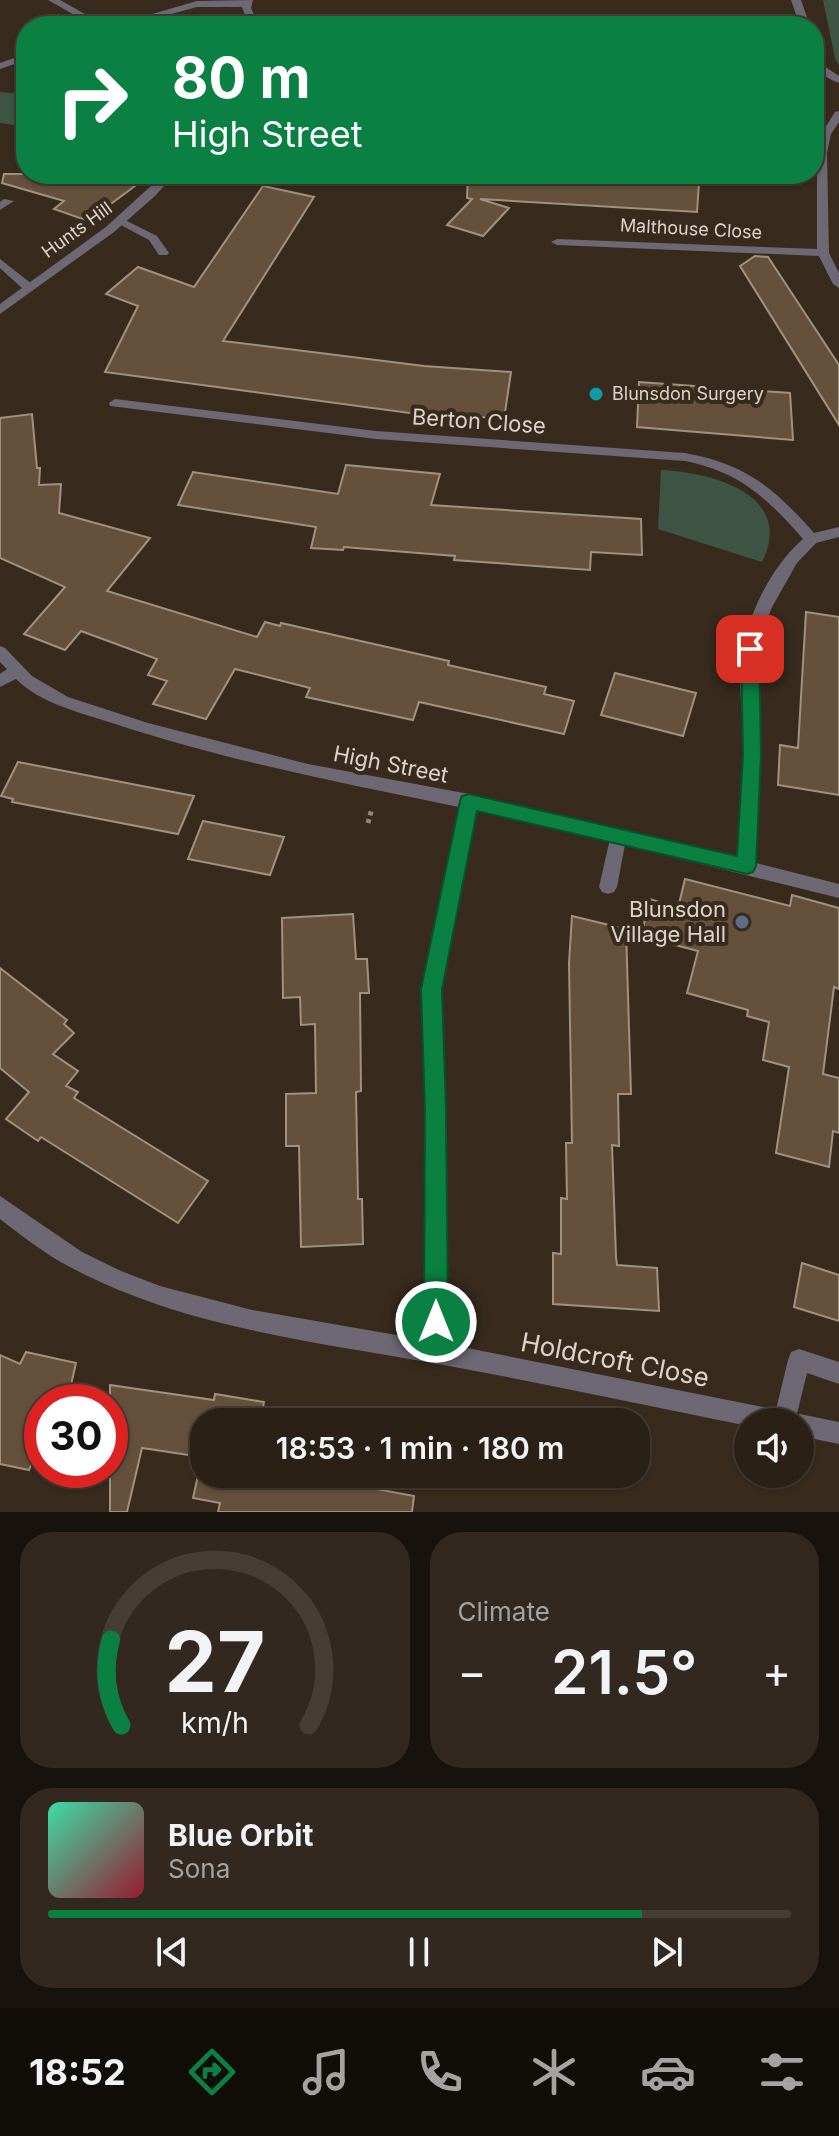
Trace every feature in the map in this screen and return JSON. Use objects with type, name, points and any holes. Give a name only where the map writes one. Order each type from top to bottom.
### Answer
[{"type":"street","points":[[53,0],[83,16]]},
{"type":"street","points":[[153,16],[197,4],[247,2]]},
{"type":"street","points":[[824,141],[839,114]]},
{"type":"street","name":"Hunts Hill","points":[[0,310],[121,221],[160,184]]},
{"type":"street","points":[[823,184],[823,253],[839,284]]},
{"type":"street","points":[[121,221],[153,238],[163,253]]},
{"type":"street","name":"Malthouse Close","points":[[557,242],[823,253]]},
{"type":"street","points":[[0,262],[28,287]]},
{"type":"street","name":"Berton Close","points":[[115,403],[376,435],[704,460],[733,469],[757,483],[811,539]]},
{"type":"street","points":[[747,866],[752,755],[750,649],[755,631],[795,553],[811,539],[839,532]]},
{"type":"street","name":"High Street","points":[[0,652],[17,671],[63,701],[148,729],[322,773],[469,801],[618,839],[747,866],[839,891]]},
{"type":"street","points":[[0,681],[17,671]]},
{"type":"street","points":[[436,1352],[436,1112],[431,989],[469,801]]},
{"type":"street","points":[[608,887],[618,839]]},
{"type":"street","name":"Holdcroft Close","points":[[0,1206],[76,1260],[184,1302],[260,1323],[436,1352],[734,1412]]},
{"type":"street","points":[[787,1408],[799,1360],[839,1373]]},
{"type":"street","points":[[814,1428],[839,1433]]},
{"type":"path","points":[[368,823],[372,809]]},
{"type":"green space","points":[[823,0],[839,0],[839,65],[835,58]]},
{"type":"green space","points":[[0,92],[16,93],[16,125],[0,123]]},
{"type":"green space","points":[[661,470],[723,482],[743,491],[758,504],[767,519],[769,539],[762,562],[658,529]]},
{"type":"building","points":[[4,174],[16,174],[16,184],[138,184],[88,221],[54,209],[64,201],[2,183]]},
{"type":"building","points":[[468,184],[699,184],[697,212],[480,199],[509,208],[483,236],[447,225],[472,199],[467,198]]},
{"type":"building","points":[[263,186],[314,197],[223,341],[424,366],[511,372],[504,419],[456,415],[454,419],[105,372],[138,306],[106,294],[138,267],[194,287]]},
{"type":"building","points":[[755,256],[768,257],[839,365],[839,425],[740,266]]},
{"type":"building","points":[[639,382],[790,393],[793,440],[637,427]]},
{"type":"building","points":[[32,414],[37,468],[40,468],[39,485],[61,484],[59,513],[150,538],[107,591],[257,637],[265,622],[280,626],[281,623],[449,661],[448,665],[546,687],[544,694],[574,701],[564,734],[419,702],[413,720],[306,697],[310,688],[235,669],[206,719],[153,704],[167,681],[148,675],[157,659],[81,631],[65,650],[24,634],[65,587],[0,558],[0,418]]},
{"type":"building","points":[[346,465],[440,474],[431,505],[641,519],[642,555],[591,552],[590,570],[454,560],[455,556],[344,547],[343,550],[311,548],[316,527],[178,505],[193,472],[338,494]]},
{"type":"building","points":[[806,612],[839,617],[839,795],[778,785],[780,745],[798,748]]},
{"type":"building","points":[[615,673],[696,693],[683,736],[601,715]]},
{"type":"building","points":[[18,762],[194,796],[178,834],[12,802],[13,799],[1,796]]},
{"type":"building","points":[[203,821],[284,837],[270,875],[188,859]]},
{"type":"building","points":[[685,879],[790,906],[792,895],[839,908],[839,989],[834,987],[823,1074],[839,1078],[839,1133],[833,1131],[829,1167],[776,1153],[789,1067],[763,1060],[769,1022],[747,1016],[748,1010],[687,993],[698,951],[641,936],[650,899],[678,908]]},
{"type":"building","points":[[353,914],[356,959],[367,959],[369,993],[360,993],[361,1091],[356,1092],[358,1199],[362,1199],[363,1244],[301,1247],[299,1146],[286,1146],[286,1094],[316,1093],[315,1024],[301,1025],[300,997],[283,998],[282,918]]},
{"type":"building","points":[[572,916],[626,929],[631,1094],[618,1094],[619,1146],[612,1145],[616,1257],[617,1265],[657,1268],[659,1311],[553,1304],[553,1253],[561,1254],[561,1198],[567,1199],[566,1143],[572,1143],[569,963]]},
{"type":"building","points":[[0,968],[67,1020],[64,1024],[74,1033],[53,1054],[78,1071],[66,1086],[78,1092],[74,1098],[208,1181],[178,1223],[41,1137],[38,1141],[6,1119],[29,1092],[0,1068]]},
{"type":"building","points":[[802,1263],[839,1275],[839,1321],[794,1307]]},
{"type":"building","points":[[26,1352],[76,1363],[71,1384],[24,1384],[24,1469],[0,1464],[0,1355],[20,1364]]},
{"type":"building","points":[[128,1388],[214,1400],[215,1394],[264,1402],[263,1408],[190,1408],[190,1455],[142,1448],[127,1512],[110,1512],[110,1488],[128,1488]]},
{"type":"building","points":[[195,1488],[371,1488],[414,1496],[412,1512],[218,1512],[220,1503],[193,1498]]},
{"type":"place","name":"Blunsdon Surgery","points":[[596,394]]},
{"type":"place","name":"Blunsdon Village Hall","points":[[742,922]]},
{"type":"route","points":[[436,1322],[436,1112],[431,989],[469,801],[618,839],[747,866],[752,755],[750,649]]}]
